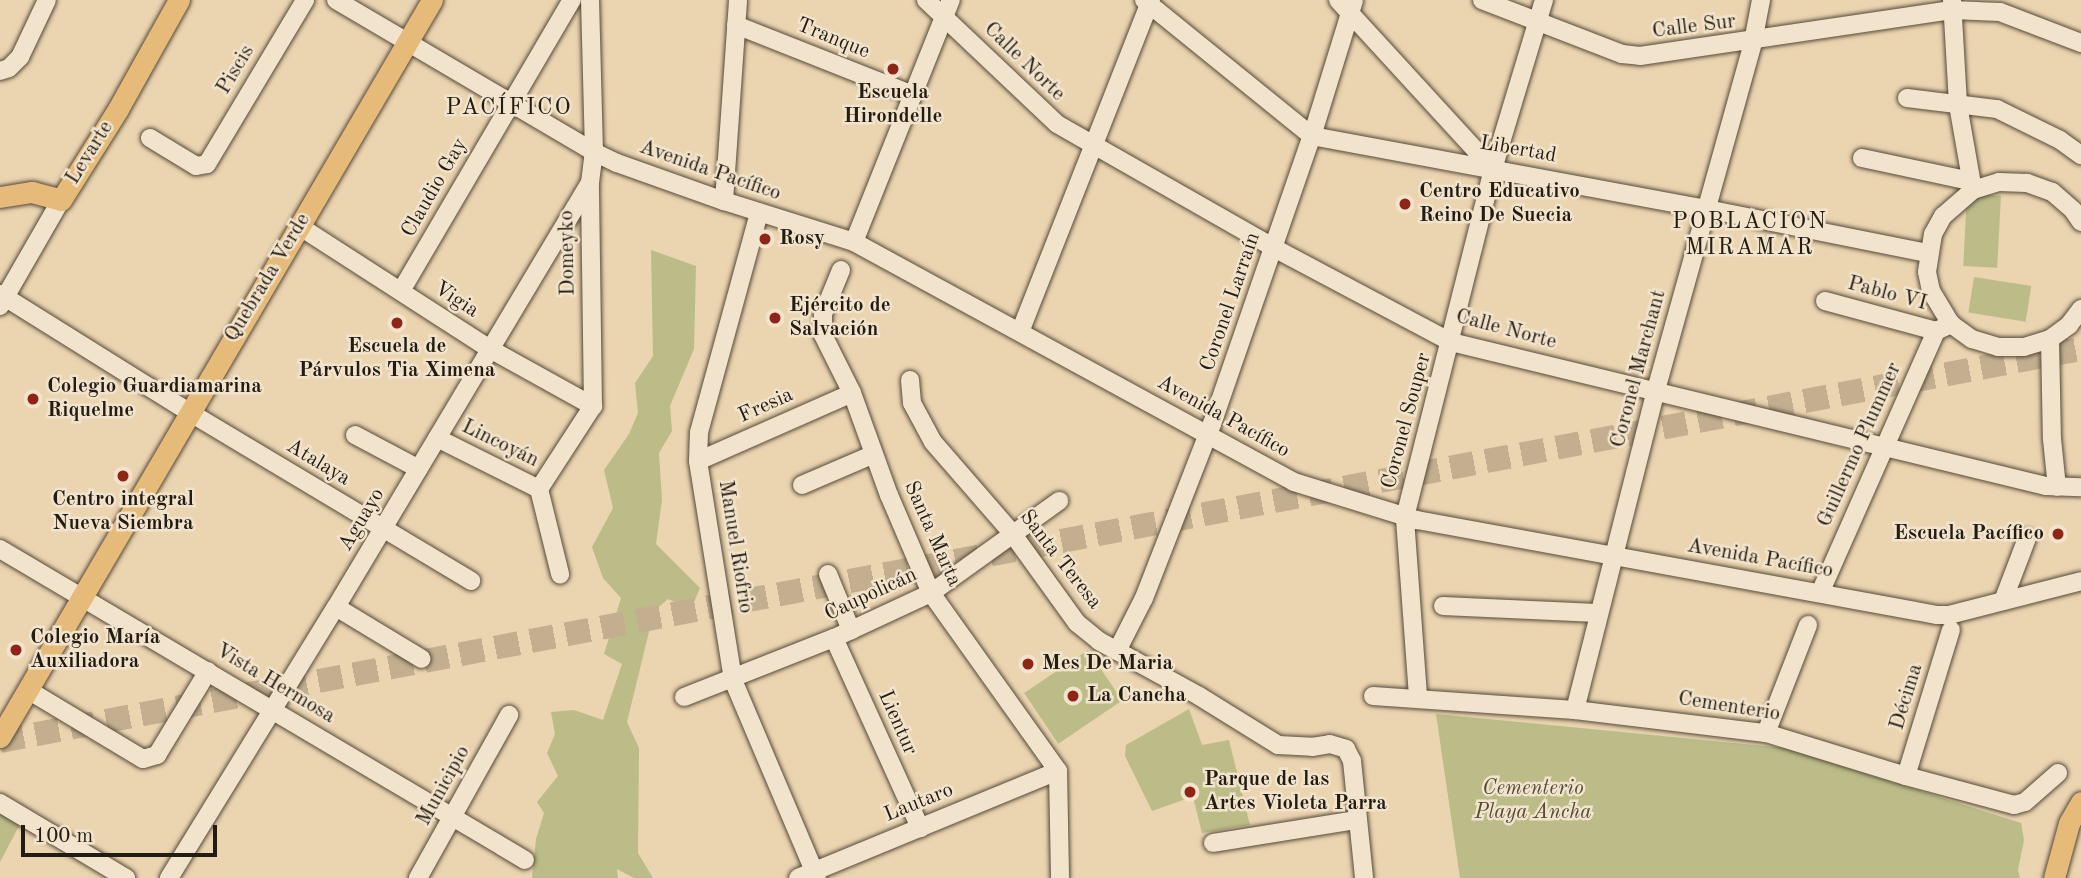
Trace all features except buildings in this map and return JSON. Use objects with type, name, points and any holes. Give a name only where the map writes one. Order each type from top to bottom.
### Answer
[{"type":"main road","name":"Levarte","points":[[61,200],[118,108],[179,0]]},
{"type":"main road","name":"Quebrada Verde","points":[[0,737],[432,0]]},
{"type":"main road","points":[[0,197],[32,191],[61,200]]},
{"type":"main road","points":[[2054,878],[2068,823],[2081,802]]},
{"type":"street","points":[[0,71],[9,68],[20,57],[47,0]]},
{"type":"street","name":"Piscis","points":[[150,138],[196,166],[207,164],[305,0]]},
{"type":"street","name":"Avenida Pacífico","points":[[335,0],[594,152],[617,163],[724,201],[854,242],[1294,482],[1405,517],[1937,615],[2081,581]]},
{"type":"street","name":"Claudio Gay","points":[[401,291],[572,0]]},
{"type":"street","name":"Domeyko","points":[[590,0],[594,152],[590,183],[593,406]]},
{"type":"street","points":[[724,201],[738,0]]},
{"type":"street","name":"Calle Norte","points":[[926,0],[947,8],[1057,124],[1274,248],[1451,342],[2057,487],[2081,487]]},
{"type":"street","name":"Calle Sur","points":[[1482,0],[1622,54],[1640,57],[1753,42],[1952,5],[2000,12],[2081,43]]},
{"type":"street","name":"Coronel Souper","points":[[1418,696],[1405,517],[1493,169],[1544,0]]},
{"type":"street","name":"Coronel Marchant","points":[[1575,710],[1597,613],[1753,42],[1761,0]]},
{"type":"street","points":[[1020,332],[1148,2]]},
{"type":"street","name":"Libertad","points":[[1148,2],[1312,136],[1928,253]]},
{"type":"street","points":[[1348,4],[1493,169]]},
{"type":"street","name":"Coronel Larraín","points":[[1117,651],[1144,598],[1274,248],[1312,136],[1348,4]]},
{"type":"street","points":[[1952,5],[1958,105],[1972,186]]},
{"type":"street","points":[[854,242],[947,8]]},
{"type":"street","name":"Tranque","points":[[736,25],[913,95]]},
{"type":"street","points":[[1907,98],[1997,109],[2060,140],[2081,155]]},
{"type":"street","points":[[1862,158],[1972,186],[2026,183],[2052,192],[2073,210],[2081,222]]},
{"type":"street","name":"Aguayo","points":[[169,878],[337,607],[590,183]]},
{"type":"street","points":[[1972,186],[1943,216],[1933,234],[1928,253],[1931,291],[1943,327],[1998,348],[2024,347],[2050,339],[2068,325],[2081,309]]},
{"type":"street","name":"Levarte","points":[[2,299],[61,200]]},
{"type":"street","name":"Manuel Riofrio","points":[[759,213],[699,432],[698,461],[733,680],[816,874]]},
{"type":"street","name":"Vigia","points":[[299,226],[490,349],[593,406]]},
{"type":"street","name":"Santa Marta","points":[[841,270],[821,325],[852,393],[931,593],[1059,771]]},
{"type":"street","name":"Atalaya","points":[[2,299],[471,581]]},
{"type":"street","name":"Pablo VI","points":[[1825,301],[1943,327]]},
{"type":"street","name":"Guillermo Plummer","points":[[1820,593],[1884,444],[1943,327]]},
{"type":"street","points":[[2050,339],[2052,439],[2057,487]]},
{"type":"street","name":"Santa Teresa","points":[[910,380],[912,403],[933,442],[1012,533],[1077,623],[1117,651],[1199,696],[1278,745],[1312,747],[1330,744],[1346,749],[1352,761],[1357,820]]},
{"type":"street","name":"Fresia","points":[[698,461],[852,393]]},
{"type":"street","points":[[539,489],[593,406]]},
{"type":"street","points":[[355,435],[419,469]]},
{"type":"street","name":"Lincoyán","points":[[437,438],[539,489],[559,575]]},
{"type":"street","points":[[802,485],[874,454]]},
{"type":"street","name":"Caupolicán","points":[[684,697],[733,680],[834,638],[931,593],[1059,501]]},
{"type":"street","points":[[2003,601],[2027,538]]},
{"type":"street","name":"Vista Hermosa","points":[[0,550],[525,860]]},
{"type":"street","points":[[828,574],[851,630]]},
{"type":"street","points":[[337,607],[422,659]]},
{"type":"street","points":[[1443,607],[1597,613]]},
{"type":"street","points":[[1766,733],[1808,625]]},
{"type":"street","name":"Décima","points":[[1906,776],[1951,630]]},
{"type":"street","name":"Lientur","points":[[834,638],[920,828]]},
{"type":"street","points":[[28,690],[144,759],[157,755],[208,671]]},
{"type":"street","name":"Cementerio","points":[[1373,696],[1418,696],[1575,710],[1766,733],[1906,776],[2014,805],[2025,802],[2058,773]]},
{"type":"street","name":"Municipio","points":[[418,878],[509,715]]},
{"type":"street","points":[[1059,771],[1060,878]]},
{"type":"street","name":"Lautaro","points":[[798,878],[816,874],[1059,771]]},
{"type":"street","points":[[0,803],[126,878]]},
{"type":"street","points":[[1213,843],[1357,820],[1364,878]]},
{"type":"green space","points":[[1967,194],[2001,196],[1997,268],[1963,266]]},
{"type":"green space","points":[[651,250],[696,266],[694,349],[670,406],[672,431],[659,453],[662,500],[656,544],[700,588],[691,609],[668,599],[654,611],[627,722],[639,748],[638,853],[653,878],[634,878],[617,869],[618,878],[532,878],[536,839],[544,813],[537,802],[558,776],[547,753],[555,734],[551,712],[574,710],[603,720],[622,664],[604,654],[621,598],[603,578],[592,547],[613,508],[604,470],[629,434],[638,413],[635,383],[653,356]]},
{"type":"green space","points":[[1974,277],[2031,286],[2026,322],[1968,313]]},
{"type":"green space","name":"La Cancha","points":[[1088,650],[1122,701],[1058,744],[1024,693]]},
{"type":"green space","name":"Parque de las Artes Violeta Parra","points":[[1189,709],[1202,745],[1229,740],[1250,825],[1202,833],[1194,801],[1186,799],[1152,811],[1125,756],[1126,745]]},
{"type":"green space","name":"Cementerio Playa Ancha","points":[[1436,714],[1785,748],[2021,823],[2024,840],[2018,870],[2020,878],[1460,878]]},
{"type":"green space","points":[[0,813],[20,824],[0,862]]},
{"type":"tunnel","points":[[0,741],[2081,349]]},
{"type":"place","name":"Escuela Hirondelle","points":[[893,69]]},
{"type":"place","name":"Centro Educativo Reino De Suecia","points":[[1405,204]]},
{"type":"place","name":"Rosy","points":[[765,239]]},
{"type":"place","name":"Ejército de Salvación","points":[[775,318]]},
{"type":"place","name":"Escuela de Párvulos Tia Ximena","points":[[397,323]]},
{"type":"place","name":"Colegio Guardiamarina Riquelme","points":[[33,399]]},
{"type":"place","name":"Centro integral Nueva Siembra","points":[[123,476]]},
{"type":"place","name":"Escuela Pacífico","points":[[2058,534]]},
{"type":"place","name":"Colegio María Auxiliadora","points":[[16,650]]},
{"type":"place","name":"Mes De Maria","points":[[1028,664]]},
{"type":"place","name":"La Cancha","points":[[1073,696]]},
{"type":"place","name":"Parque de las Artes Violeta Parra","points":[[1190,792]]},
{"type":"district","name":"PACÍFICO","points":[[509,108]]},
{"type":"district","name":"POBLACION MIRAMAR","points":[[1750,235]]}]
